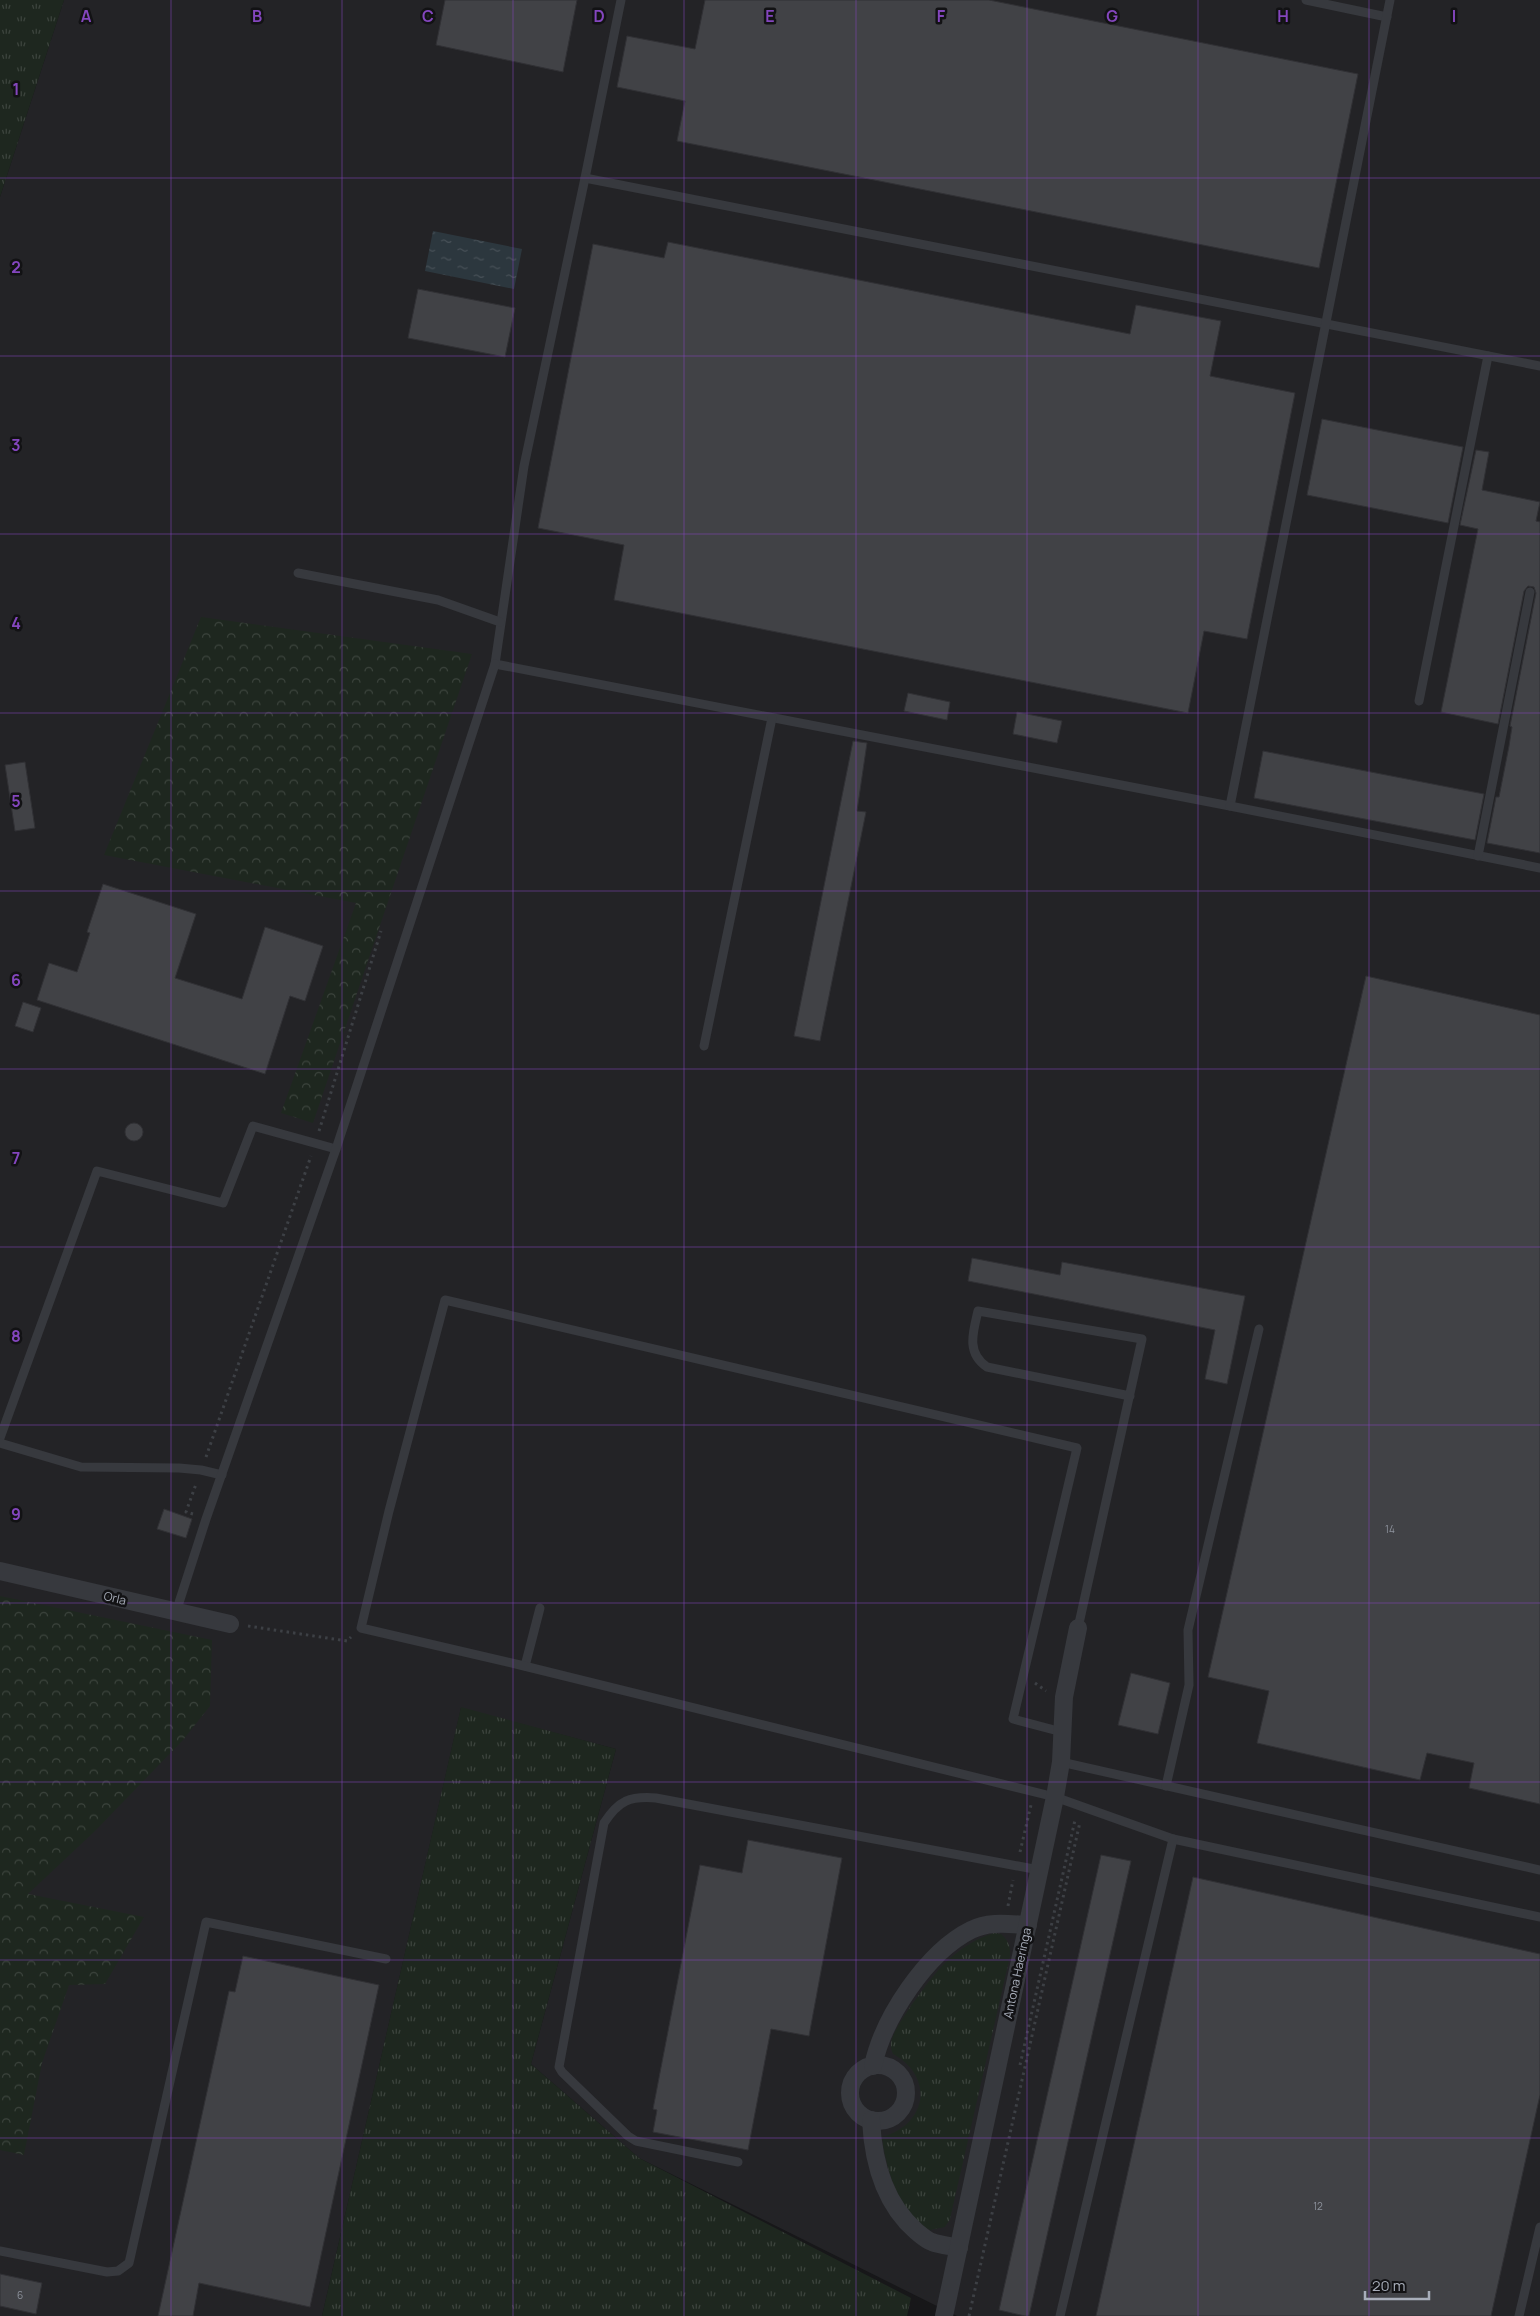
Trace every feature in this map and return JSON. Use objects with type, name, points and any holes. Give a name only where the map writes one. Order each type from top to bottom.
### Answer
[{"type":"street","name":"Orla","points":[[0,1571],[230,1624]]},
{"type":"street","name":"Antona Haeringa","points":[[944,2316],[1055,1796],[1060,1762],[1064,1697],[1078,1628]]},
{"type":"street","points":[[873,2066],[877,2045],[886,2028],[919,1977],[936,1956],[955,1941],[979,1927],[994,1923],[1028,1925]]},
{"type":"street","points":[[873,2066],[889,2067],[897,2072],[906,2088],[903,2106],[891,2118],[882,2121],[871,2120],[858,2112],[852,2104],[851,2086],[855,2077],[862,2070],[873,2066]]},
{"type":"street","points":[[871,2120],[872,2148],[881,2179],[893,2205],[908,2224],[931,2242],[958,2248]]},
{"type":"lane","points":[[176,1612],[206,1519],[336,1149],[495,664],[524,466],[621,0]]},
{"type":"lane","points":[[1306,0],[1387,17]]},
{"type":"lane","points":[[1230,806],[1390,0]]},
{"type":"lane","points":[[585,178],[1540,366]]},
{"type":"lane","points":[[1419,701],[1488,356]]},
{"type":"lane","points":[[298,573],[438,600],[500,622]]},
{"type":"lane","points":[[1478,856],[1530,592]]},
{"type":"lane","points":[[495,664],[1540,868]]},
{"type":"lane","points":[[704,1046],[772,718]]},
{"type":"lane","points":[[0,1438],[97,1171],[223,1203],[253,1126],[336,1149]]},
{"type":"lane","points":[[1062,1732],[1013,1719],[1078,1448],[445,1300],[389,1511],[361,1628],[525,1666],[1055,1796],[1173,1839],[1540,1918]]},
{"type":"lane","points":[[1078,1628],[1130,1396],[1142,1339],[978,1311],[972,1335],[972,1348],[979,1362],[988,1367],[1130,1396]]},
{"type":"lane","points":[[1166,1786],[1189,1685],[1188,1630],[1259,1330]]},
{"type":"lane","points":[[0,1443],[81,1467],[201,1470],[222,1475]]},
{"type":"lane","points":[[525,1666],[540,1608]]},
{"type":"lane","points":[[1060,1762],[1540,1870]]},
{"type":"lane","points":[[738,2162],[636,2141],[628,2136],[559,2067],[604,1822],[619,1804],[639,1797],[656,1798],[1039,1870]]},
{"type":"lane","points":[[1060,2316],[1173,1839]]},
{"type":"lane","points":[[0,2251],[107,2272],[118,2272],[129,2263],[206,1922],[386,1959]]},
{"type":"lane","points":[[1519,2316],[1540,2227]]},
{"type":"path","points":[[206,1519],[186,1512],[315,1143],[381,931]]},
{"type":"path","points":[[230,1624],[347,1641],[361,1628]]},
{"type":"path","points":[[1017,2075],[1081,1806]]},
{"type":"path","points":[[969,2316],[1081,1806]]},
{"type":"shaded area","points":[[64,0],[1540,0],[1540,2316],[957,2316],[639,2158],[531,2064],[616,1749],[461,1708],[322,2316],[0,2316],[0,197]]},
{"type":"green space","points":[[0,0],[64,0],[0,197]]},
{"type":"green space","points":[[201,617],[472,654],[313,1123],[281,1113],[356,903],[104,855]]},
{"type":"green space","points":[[0,1596],[212,1640],[210,1706],[183,1740],[95,1831],[28,1894],[144,1917],[105,1984],[69,1985],[42,2063],[24,2155],[0,2150]]},
{"type":"green space","points":[[461,1707],[616,1749],[531,2064],[639,2158],[911,2298],[907,2316],[322,2316]]},
{"type":"green space","points":[[994,1933],[1001,1934],[1005,1939],[1009,1947],[1010,1956],[950,2219],[945,2227],[930,2230],[919,2224],[902,2203],[891,2176],[884,2149],[882,2137],[897,2131],[909,2122],[916,2112],[920,2100],[920,2087],[915,2075],[906,2064],[893,2054],[891,2041],[907,2011],[939,1969],[968,1945]]},
{"type":"water","points":[[433,231],[522,249],[514,289],[425,271]]},
{"type":"building","points":[[445,0],[577,0],[563,72],[436,45]]},
{"type":"building","points":[[705,0],[989,0],[1358,74],[1319,268],[677,141],[685,101],[617,87],[627,36],[695,49]]},
{"type":"building","points":[[668,242],[1130,334],[1136,305],[1221,321],[1210,376],[1295,393],[1247,639],[1204,631],[1188,713],[614,600],[624,545],[538,528],[593,244],[664,258]]},
{"type":"building","points":[[418,289],[515,308],[505,357],[408,338]]},
{"type":"building","points":[[1322,419],[1463,447],[1448,523],[1307,495]]},
{"type":"building","points":[[1476,450],[1489,452],[1482,490],[1540,502],[1536,521],[1540,522],[1540,853],[1487,843],[1496,797],[1499,797],[1509,746],[1512,727],[1510,726],[1536,593],[1534,587],[1528,586],[1524,591],[1498,724],[1441,712],[1478,529],[1460,525]]},
{"type":"building","points":[[908,693],[950,702],[947,720],[904,711]]},
{"type":"building","points":[[1017,712],[1062,721],[1057,743],[1013,734]]},
{"type":"building","points":[[853,741],[867,743],[857,811],[866,812],[820,1041],[794,1036]]},
{"type":"building","points":[[1263,751],[1484,794],[1475,840],[1254,798]]},
{"type":"building","points":[[25,762],[35,828],[15,831],[5,765]]},
{"type":"building","points":[[103,884],[196,914],[175,978],[242,999],[265,927],[323,946],[305,1001],[290,996],[265,1074],[37,1000],[49,963],[77,972],[90,933],[87,932]]},
{"type":"building","points":[[1366,976],[1540,1015],[1540,1804],[1469,1788],[1474,1763],[1427,1753],[1420,1780],[1257,1743],[1269,1691],[1208,1677]]},
{"type":"building","points":[[23,1002],[41,1008],[33,1032],[15,1026]]},
{"type":"building","points":[[134,1123],[140,1126],[143,1132],[140,1138],[134,1141],[128,1138],[125,1132],[128,1126]]},
{"type":"building","points":[[972,1258],[1060,1275],[1062,1262],[1245,1296],[1227,1384],[1205,1379],[1215,1330],[968,1281]]},
{"type":"building","points":[[164,1509],[192,1519],[186,1538],[157,1529]]},
{"type":"building","points":[[1131,1673],[1170,1683],[1158,1734],[1118,1725]]},
{"type":"building","points":[[748,1840],[842,1858],[809,2036],[771,2029],[748,2150],[653,2132],[657,2110],[653,2109],[700,1865],[742,1873]]},
{"type":"building","points":[[1101,1855],[1131,1861],[1029,2316],[1025,2316],[999,2310]]},
{"type":"building","points":[[1193,1877],[1540,1954],[1540,2095],[1491,2316],[1096,2316]]},
{"type":"building","points":[[243,1956],[379,1985],[310,2307],[199,2283],[193,2316],[158,2316],[229,1991],[235,1992]]},
{"type":"building","points":[[0,2274],[42,2283],[36,2314],[0,2306]]}]
